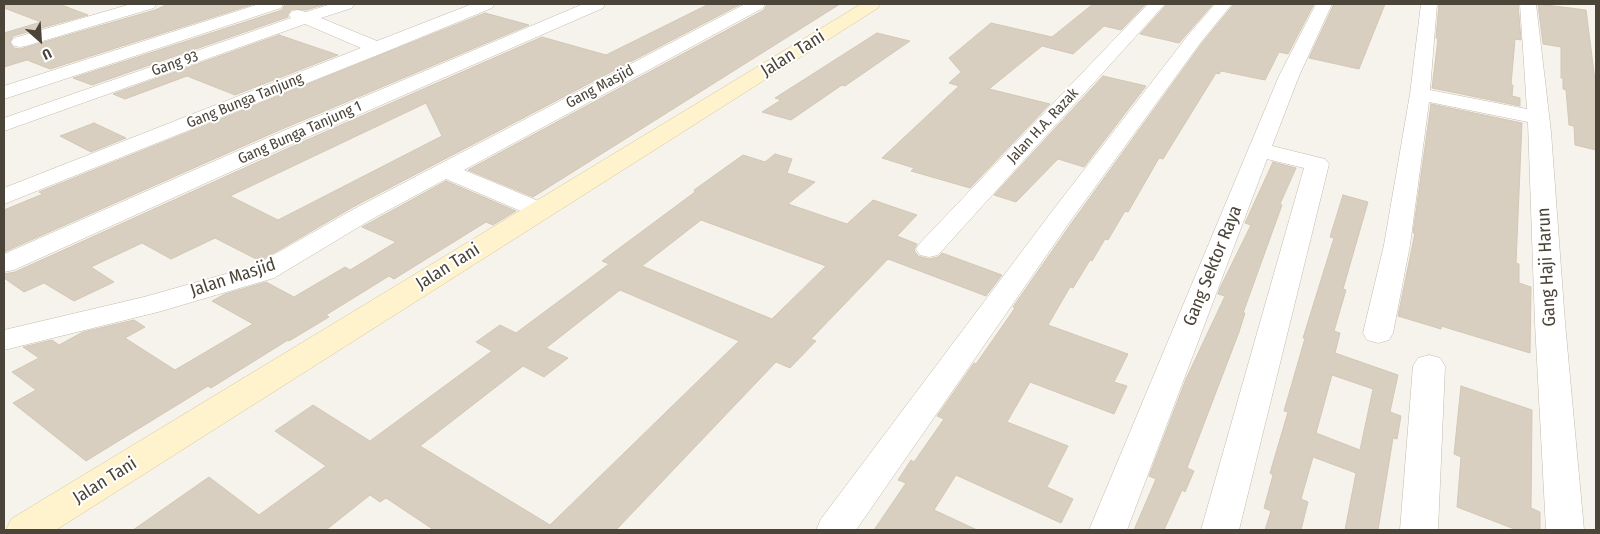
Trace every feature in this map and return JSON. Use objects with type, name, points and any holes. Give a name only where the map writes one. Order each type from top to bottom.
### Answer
[{"type":"street","points":[[12,40],[148,4]]},
{"type":"street","points":[[4,93],[272,4],[378,48]]},
{"type":"street","name":"Gang 93","points":[[4,126],[346,4]]},
{"type":"street","name":"Gang Bunga Tanjung","points":[[4,197],[486,4]]},
{"type":"street","name":"Gang Bunga Tanjung 1","points":[[4,264],[284,139],[597,4]]},
{"type":"street","name":"Gang Masjid","points":[[444,170],[756,4]]},
{"type":"street","name":"Jalan Tani","points":[[25,530],[539,210],[774,67],[872,4]]},
{"type":"street","name":"Jalan H.A. Razak","points":[[929,248],[1157,4]]},
{"type":"street","points":[[835,530],[1062,215],[1195,38],[1224,4]]},
{"type":"street","name":"Gang Sektor Raya","points":[[1108,530],[1289,76],[1324,4]]},
{"type":"street","points":[[1378,333],[1397,246],[1420,94],[1429,4]]},
{"type":"street","name":"Gang Haji Harun","points":[[1528,4],[1539,118],[1564,530]]},
{"type":"street","points":[[4,54],[23,47],[12,40]]},
{"type":"street","points":[[1420,94],[1539,118]]},
{"type":"street","points":[[1220,530],[1317,164],[1259,150]]},
{"type":"street","points":[[444,170],[539,210]]},
{"type":"street","name":"Jalan Masjid","points":[[4,340],[148,305],[264,272],[348,222],[444,170]]},
{"type":"street","points":[[1419,530],[1429,366]]},
{"type":"building","points":[[4,4],[59,4],[88,15],[13,36],[10,43],[14,48],[20,49],[155,10],[168,4],[254,4],[50,69],[27,60],[4,67],[4,33],[41,22],[4,8]]},
{"type":"building","points":[[285,4],[326,4],[306,10],[292,9],[288,17],[92,85],[73,78],[282,10]]},
{"type":"building","points":[[709,4],[741,4],[353,207],[260,261],[215,238],[171,259],[142,243],[91,267],[114,282],[74,301],[44,283],[24,292],[4,278],[4,274],[15,272],[293,146],[542,37],[606,55]],"holes":[[[426,103],[442,136],[278,220],[230,196]]]},
{"type":"building","points":[[767,4],[840,4],[533,197],[468,170],[764,10]]},
{"type":"building","points":[[1093,4],[1146,4],[1121,30],[1104,26],[1073,54],[1042,46],[989,89],[1050,104],[970,188],[911,171],[914,168],[882,158],[959,86],[949,83],[961,72],[949,58],[991,23],[1052,37]]},
{"type":"building","points":[[1167,4],[1213,4],[1179,43],[1140,34]]},
{"type":"building","points":[[1234,4],[1314,4],[1288,54],[1279,52],[1265,80],[1221,71],[1219,74],[1216,73],[1163,159],[1159,158],[1128,212],[1125,211],[1108,240],[1105,239],[1073,288],[1070,287],[1048,325],[1128,354],[1114,382],[1127,386],[1114,414],[1030,382],[1007,422],[1068,446],[1047,487],[1073,499],[1061,523],[956,475],[934,510],[977,530],[874,530],[906,483],[898,480],[911,460],[914,462],[944,419],[937,416],[974,363],[976,364],[1073,221],[1202,43]]},
{"type":"building","points":[[1334,4],[1385,4],[1359,69],[1309,58]]},
{"type":"building","points":[[1439,4],[1518,4],[1521,40],[1515,39],[1511,85],[1513,85],[1512,96],[1520,98],[1520,106],[1432,88],[1438,39],[1436,38]]},
{"type":"building","points":[[1538,4],[1586,10],[1596,88],[1596,150],[1575,145],[1574,126],[1569,125],[1566,90],[1563,89],[1563,78],[1561,78],[1561,47],[1543,44]]},
{"type":"building","points":[[485,13],[529,25],[275,132],[4,252],[4,210],[43,194],[39,192]]},
{"type":"building","points":[[877,33],[910,41],[845,86],[842,85],[791,120],[762,112],[781,100],[775,98]]},
{"type":"building","points":[[279,35],[338,55],[235,95],[187,76],[125,99],[113,94]]},
{"type":"building","points":[[1103,76],[1146,86],[1084,167],[1058,159],[1016,202],[994,195]]},
{"type":"building","points":[[1431,104],[1522,123],[1516,263],[1519,264],[1519,283],[1531,287],[1530,353],[1441,326],[1441,329],[1398,316],[1415,233],[1413,233]]},
{"type":"building","points":[[94,123],[126,138],[91,152],[60,136]]},
{"type":"building","points":[[775,154],[792,159],[787,173],[815,182],[788,204],[847,224],[873,200],[917,215],[897,236],[917,244],[914,250],[918,256],[929,259],[938,257],[942,253],[1002,275],[986,296],[888,259],[811,339],[816,341],[790,368],[776,362],[616,530],[434,530],[386,498],[380,502],[370,495],[326,530],[133,530],[209,477],[259,515],[326,466],[275,431],[313,405],[370,441],[492,351],[476,342],[500,325],[516,333],[609,264],[602,261],[743,155],[765,162]],"holes":[[[701,220],[826,266],[772,319],[642,266]],[[620,290],[739,341],[550,525],[420,446],[523,366],[544,377],[568,358],[546,348]]]},
{"type":"building","points":[[1273,162],[1296,168],[1280,204],[1282,205],[1243,313],[1245,313],[1239,332],[1187,468],[1194,471],[1185,492],[1182,490],[1164,530],[1134,530],[1156,479],[1149,476],[1186,379],[1225,296],[1218,294],[1220,288],[1251,225],[1245,223]]},
{"type":"building","points":[[446,181],[516,211],[493,225],[486,222],[394,279],[389,276],[326,315],[329,317],[211,388],[208,386],[86,461],[13,403],[36,390],[12,372],[39,358],[23,347],[52,340],[59,345],[83,332],[134,320],[145,327],[125,338],[175,370],[253,324],[212,301],[225,294],[266,282],[294,297],[345,267],[350,270],[396,242],[362,227]]},
{"type":"building","points":[[1343,195],[1368,202],[1343,289],[1346,290],[1334,331],[1340,333],[1335,353],[1398,375],[1390,412],[1401,416],[1397,439],[1393,438],[1378,530],[1345,530],[1356,473],[1313,457],[1301,499],[1308,502],[1301,530],[1265,530],[1271,511],[1264,508],[1273,475],[1270,473],[1288,412],[1284,411],[1305,338],[1303,338],[1334,238],[1330,237]],"holes":[[[1332,375],[1373,389],[1360,450],[1316,433]]]},
{"type":"building","points":[[1461,386],[1532,410],[1531,508],[1540,512],[1540,530],[1517,530],[1457,507],[1461,457],[1454,454]]}]
